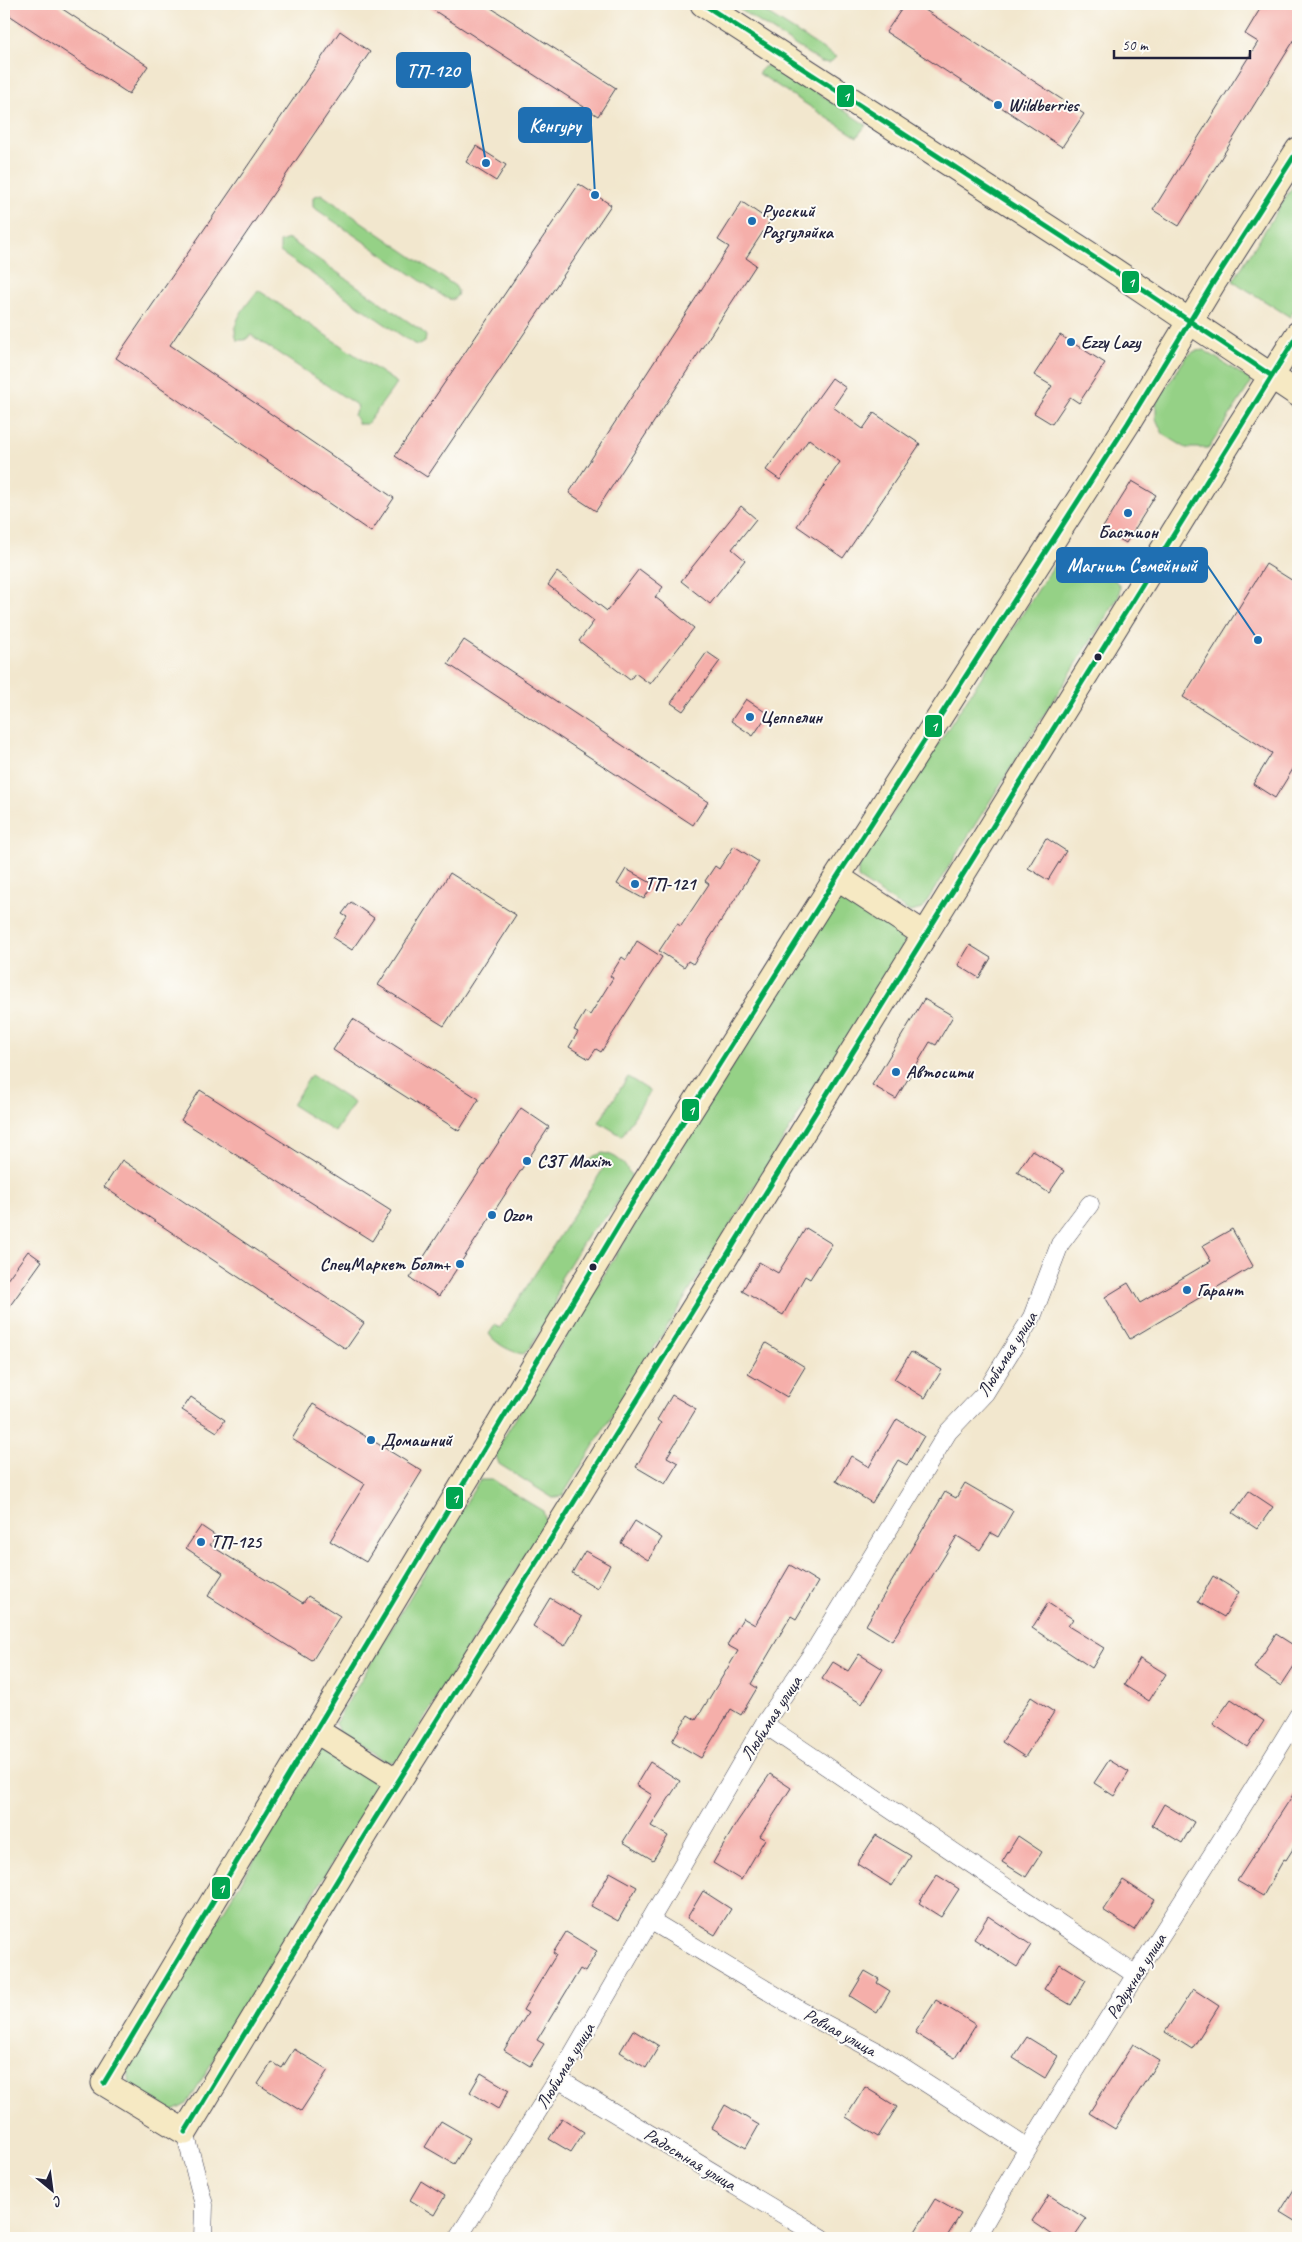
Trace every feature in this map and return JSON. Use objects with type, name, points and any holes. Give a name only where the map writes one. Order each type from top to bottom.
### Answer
[{"type":"main road","points":[[703,4],[1084,250],[1298,394]]},
{"type":"main road","points":[[1298,150],[1128,424],[837,877],[629,1208],[104,2083],[185,2132],[398,1782],[571,1507],[924,934],[1298,334]]},
{"type":"main road","points":[[837,877],[924,934]]},
{"type":"main road","points":[[315,1730],[398,1782]]},
{"type":"street","name":"Любимая улица","points":[[458,2238],[558,2079],[764,1724],[818,1645],[948,1432],[991,1385],[1032,1317],[1060,1244],[1090,1204]]},
{"type":"street","name":"Радужная улица","points":[[976,2238],[1027,2148],[1298,1716]]},
{"type":"street","points":[[764,1724],[1136,1975]]},
{"type":"street","name":"Ровная улица","points":[[650,1920],[801,2011],[878,2052],[1027,2148]]},
{"type":"street","name":"Радостная улица","points":[[558,2079],[822,2238]]},
{"type":"street","points":[[185,2132],[204,2205],[203,2238]]},
{"type":"green space","points":[[731,4],[752,4],[836,57],[830,63],[821,62]]},
{"type":"green space","points":[[774,64],[866,125],[857,137],[758,73],[764,67]]},
{"type":"green space","points":[[1298,178],[1298,304],[1290,317],[1233,281]]},
{"type":"green space","points":[[321,194],[455,286],[458,291],[457,296],[452,300],[446,298],[313,207],[313,197]]},
{"type":"green space","points":[[289,239],[422,331],[426,336],[425,342],[420,345],[414,344],[280,252],[280,242]]},
{"type":"green space","points":[[258,290],[397,383],[367,424],[359,424],[354,415],[358,406],[251,335],[245,340],[237,340],[235,327],[237,320]]},
{"type":"green space","points":[[1204,350],[1252,381],[1209,448],[1186,448],[1163,434],[1156,419],[1156,403],[1187,356],[1195,351]]},
{"type":"green space","points":[[1071,555],[1114,579],[1120,586],[1119,596],[922,909],[910,912],[858,878],[858,867],[1060,556]]},
{"type":"green space","points":[[849,895],[901,929],[905,943],[563,1495],[553,1498],[499,1464],[495,1452],[835,899]]},
{"type":"green space","points":[[311,1075],[354,1103],[335,1132],[292,1105]]},
{"type":"green space","points":[[628,1077],[650,1091],[622,1136],[599,1122]]},
{"type":"green space","points":[[603,1153],[620,1160],[631,1175],[631,1179],[611,1212],[589,1233],[561,1278],[554,1309],[528,1350],[523,1354],[509,1349],[489,1334],[495,1325],[500,1328],[603,1169],[590,1160],[594,1156]]},
{"type":"green space","points":[[481,1480],[492,1480],[543,1511],[546,1522],[398,1761],[387,1762],[338,1732],[336,1722]]},
{"type":"green space","points":[[323,1746],[380,1784],[187,2104],[173,2111],[130,2085],[128,2069]]},
{"type":"building","points":[[11,4],[55,4],[148,66],[129,94],[6,13]]},
{"type":"building","points":[[424,4],[485,4],[616,88],[598,116]]},
{"type":"building","points":[[905,4],[916,4],[1084,114],[1062,147],[886,32]]},
{"type":"building","points":[[1263,4],[1298,4],[1298,34],[1179,226],[1153,210],[1258,42],[1245,34]]},
{"type":"building","points":[[340,31],[370,52],[170,345],[394,498],[371,532],[116,358]]},
{"type":"building","points":[[476,146],[506,165],[496,181],[466,162]]},
{"type":"building","points":[[579,184],[611,205],[427,477],[395,456]]},
{"type":"building","points":[[742,202],[770,221],[746,258],[756,265],[596,511],[569,493],[729,247],[718,240]]},
{"type":"building","points":[[1060,335],[1105,363],[1079,403],[1070,397],[1052,424],[1034,413],[1052,386],[1034,375]]},
{"type":"building","points":[[832,378],[846,388],[833,407],[863,429],[874,413],[920,444],[843,558],[797,526],[840,462],[809,439],[780,480],[766,470]]},
{"type":"building","name":"Бастион","points":[[1132,481],[1156,495],[1126,543],[1102,529]]},
{"type":"building","points":[[741,506],[756,519],[732,549],[745,560],[710,604],[681,581]]},
{"type":"building","points":[[1266,564],[1298,584],[1298,761],[1275,798],[1253,784],[1272,753],[1183,697]]},
{"type":"building","points":[[639,569],[663,587],[655,597],[694,628],[650,684],[635,673],[630,680],[579,641],[594,621],[548,585],[557,572],[607,611]]},
{"type":"building","points":[[464,640],[708,802],[693,825],[448,664]]},
{"type":"building","points":[[707,652],[720,661],[683,711],[671,703]]},
{"type":"building","name":"Цеппелин","points":[[746,699],[768,714],[753,736],[731,721]]},
{"type":"building","points":[[1046,838],[1066,851],[1048,880],[1028,868]]},
{"type":"building","points":[[734,846],[759,862],[693,964],[688,961],[684,967],[659,951],[677,924],[681,926],[709,884],[705,881],[715,866],[719,869]]},
{"type":"building","name":"ТП-121","points":[[626,869],[653,884],[644,899],[617,884]]},
{"type":"building","points":[[450,873],[516,915],[444,1026],[378,985]]},
{"type":"building","points":[[351,902],[374,918],[352,950],[333,938],[347,917],[342,914]]},
{"type":"building","points":[[637,941],[662,957],[601,1052],[596,1049],[589,1059],[569,1047],[578,1032],[574,1030],[585,1012],[590,1015],[613,978],[610,976],[622,957],[626,960]]},
{"type":"building","points":[[970,945],[991,958],[979,978],[958,965]]},
{"type":"building","points":[[924,999],[953,1016],[936,1045],[930,1042],[896,1099],[872,1085]]},
{"type":"building","points":[[353,1019],[479,1099],[459,1131],[333,1050]]},
{"type":"building","points":[[200,1090],[391,1211],[372,1241],[181,1120]]},
{"type":"building","points":[[521,1108],[549,1127],[439,1296],[410,1278]]},
{"type":"building","points":[[1032,1150],[1064,1171],[1049,1193],[1017,1172]]},
{"type":"building","points":[[122,1160],[364,1323],[346,1349],[104,1187]]},
{"type":"building","points":[[806,1228],[832,1244],[810,1279],[805,1276],[783,1315],[742,1291],[759,1262],[778,1273]]},
{"type":"building","name":"Гарант","points":[[1232,1229],[1253,1266],[1130,1339],[1105,1297],[1128,1283],[1140,1303],[1211,1261],[1202,1246]]},
{"type":"building","points":[[28,1251],[42,1261],[4,1314],[4,1284]]},
{"type":"building","points":[[766,1343],[805,1367],[787,1397],[748,1374]]},
{"type":"building","points":[[911,1352],[942,1370],[925,1398],[894,1379]]},
{"type":"building","points":[[672,1395],[696,1409],[667,1457],[678,1463],[665,1484],[636,1467],[661,1423],[657,1420]]},
{"type":"building","points":[[191,1397],[225,1420],[217,1432],[182,1410]]},
{"type":"building","points":[[313,1404],[422,1471],[366,1562],[330,1541],[365,1484],[292,1439]]},
{"type":"building","points":[[897,1419],[924,1436],[907,1465],[898,1460],[872,1503],[836,1481],[851,1456],[869,1467]]},
{"type":"building","points":[[965,1483],[1013,1511],[998,1537],[991,1533],[980,1550],[957,1536],[892,1641],[866,1625],[945,1492],[956,1498]]},
{"type":"building","points":[[1249,1491],[1273,1507],[1257,1529],[1233,1513]]},
{"type":"building","points":[[635,1521],[662,1538],[648,1560],[621,1543]]},
{"type":"building","points":[[201,1526],[216,1536],[210,1545],[303,1603],[308,1596],[340,1616],[312,1661],[208,1596],[223,1573],[186,1548]]},
{"type":"building","points":[[585,1551],[610,1565],[597,1588],[572,1573]]},
{"type":"building","points":[[790,1565],[818,1582],[796,1619],[791,1616],[751,1684],[757,1688],[741,1715],[731,1709],[701,1758],[672,1741],[688,1715],[696,1720],[738,1651],[727,1645],[743,1618],[755,1625]]},
{"type":"building","points":[[1213,1576],[1239,1592],[1224,1617],[1198,1602]]},
{"type":"building","points":[[550,1598],[582,1617],[565,1646],[533,1626]]},
{"type":"building","points":[[1048,1603],[1073,1619],[1068,1626],[1104,1648],[1092,1668],[1032,1628]]},
{"type":"building","points":[[1276,1634],[1298,1648],[1298,1660],[1281,1686],[1254,1668]]},
{"type":"building","points":[[859,1654],[883,1669],[862,1704],[822,1679],[833,1662],[848,1671]]},
{"type":"building","points":[[1140,1658],[1166,1674],[1149,1701],[1124,1685]]},
{"type":"building","points":[[1031,1697],[1054,1712],[1025,1757],[1002,1742]]},
{"type":"building","points":[[1231,1699],[1264,1721],[1247,1747],[1213,1724]]},
{"type":"building","points":[[1109,1760],[1129,1772],[1114,1796],[1094,1783]]},
{"type":"building","points":[[650,1762],[680,1781],[651,1826],[668,1836],[653,1860],[623,1842],[652,1795],[636,1785]]},
{"type":"building","points":[[770,1774],[791,1788],[760,1836],[765,1839],[741,1880],[713,1863],[737,1822]]},
{"type":"building","points":[[1298,1787],[1298,1841],[1286,1860],[1284,1859],[1263,1896],[1237,1881]]},
{"type":"building","points":[[1164,1804],[1194,1822],[1182,1843],[1152,1825]]},
{"type":"building","points":[[876,1835],[911,1856],[892,1886],[857,1864]]},
{"type":"building","points":[[1018,1836],[1042,1852],[1026,1877],[1002,1862]]},
{"type":"building","points":[[610,1872],[637,1887],[618,1921],[591,1906]]},
{"type":"building","points":[[937,1875],[959,1889],[941,1917],[919,1903]]},
{"type":"building","points":[[1123,1880],[1154,1900],[1134,1930],[1103,1910]]},
{"type":"building","points":[[703,1891],[731,1909],[715,1935],[687,1918]]},
{"type":"building","points":[[988,1916],[1031,1945],[1017,1967],[974,1939]]},
{"type":"building","points":[[566,1932],[597,1951],[585,1972],[580,1969],[537,2040],[544,2044],[530,2066],[504,2050],[528,2013],[523,2010],[556,1955],[553,1953]]},
{"type":"building","points":[[1060,1964],[1086,1980],[1071,2005],[1044,1989]]},
{"type":"building","points":[[865,1971],[879,1979],[877,1983],[890,1991],[877,2013],[850,1996]]},
{"type":"building","points":[[1193,1989],[1219,2006],[1192,2049],[1165,2032]]},
{"type":"building","points":[[936,2000],[976,2025],[955,2058],[915,2033]]},
{"type":"building","points":[[633,2030],[659,2046],[646,2068],[620,2052]]},
{"type":"building","points":[[1027,2037],[1058,2056],[1045,2078],[1013,2058]]},
{"type":"building","points":[[1133,2044],[1159,2060],[1115,2129],[1089,2113]]},
{"type":"building","points":[[294,2049],[328,2070],[301,2111],[258,2084],[272,2062],[282,2068]]},
{"type":"building","points":[[481,2073],[509,2090],[498,2109],[470,2092]]},
{"type":"building","points":[[865,2087],[897,2107],[878,2137],[846,2117]]},
{"type":"building","points":[[725,2105],[759,2125],[746,2148],[712,2128]]},
{"type":"building","points":[[562,2118],[584,2132],[571,2152],[549,2139]]},
{"type":"building","points":[[441,2121],[470,2138],[454,2164],[425,2147]]},
{"type":"building","points":[[421,2181],[445,2196],[434,2215],[410,2200]]},
{"type":"building","points":[[1298,2183],[1298,2223],[1280,2212]]},
{"type":"building","points":[[1049,2195],[1086,2219],[1073,2238],[1057,2238],[1032,2221]]},
{"type":"building","points":[[935,2199],[961,2214],[946,2238],[911,2238]]},
{"type":"transit line","name":"1","points":[[703,4],[1092,256],[1272,376]]},
{"type":"transit line","name":"1","points":[[104,2083],[629,1208],[837,877],[1128,423],[1213,283],[1298,150]]},
{"type":"transit line","name":"1","points":[[185,2132],[369,1828],[566,1515],[1298,334]]},
{"type":"place","name":"Wildberries","points":[[998,105]]},
{"type":"place","name":"ТП-120","points":[[486,163]]},
{"type":"place","name":"Кенгуру","points":[[595,195]]},
{"type":"place","name":"Русский Разгуляйка","points":[[752,221]]},
{"type":"place","name":"Ezzy Lazy","points":[[1071,342]]},
{"type":"place","name":"Бастион","points":[[1128,513]]},
{"type":"place","name":"Магнит Семейный","points":[[1258,640]]},
{"type":"place","name":"Цеппелин","points":[[750,717]]},
{"type":"place","name":"ТП-121","points":[[635,884]]},
{"type":"place","name":"Автосити","points":[[896,1072]]},
{"type":"place","name":"СЗТ Maxim","points":[[527,1161]]},
{"type":"place","name":"Ozon","points":[[492,1215]]},
{"type":"place","name":"СпецМаркет Болт+","points":[[460,1264]]},
{"type":"place","name":"Гарант","points":[[1187,1290]]},
{"type":"place","name":"Домашний","points":[[371,1440]]},
{"type":"place","name":"ТП-125","points":[[201,1542]]}]
